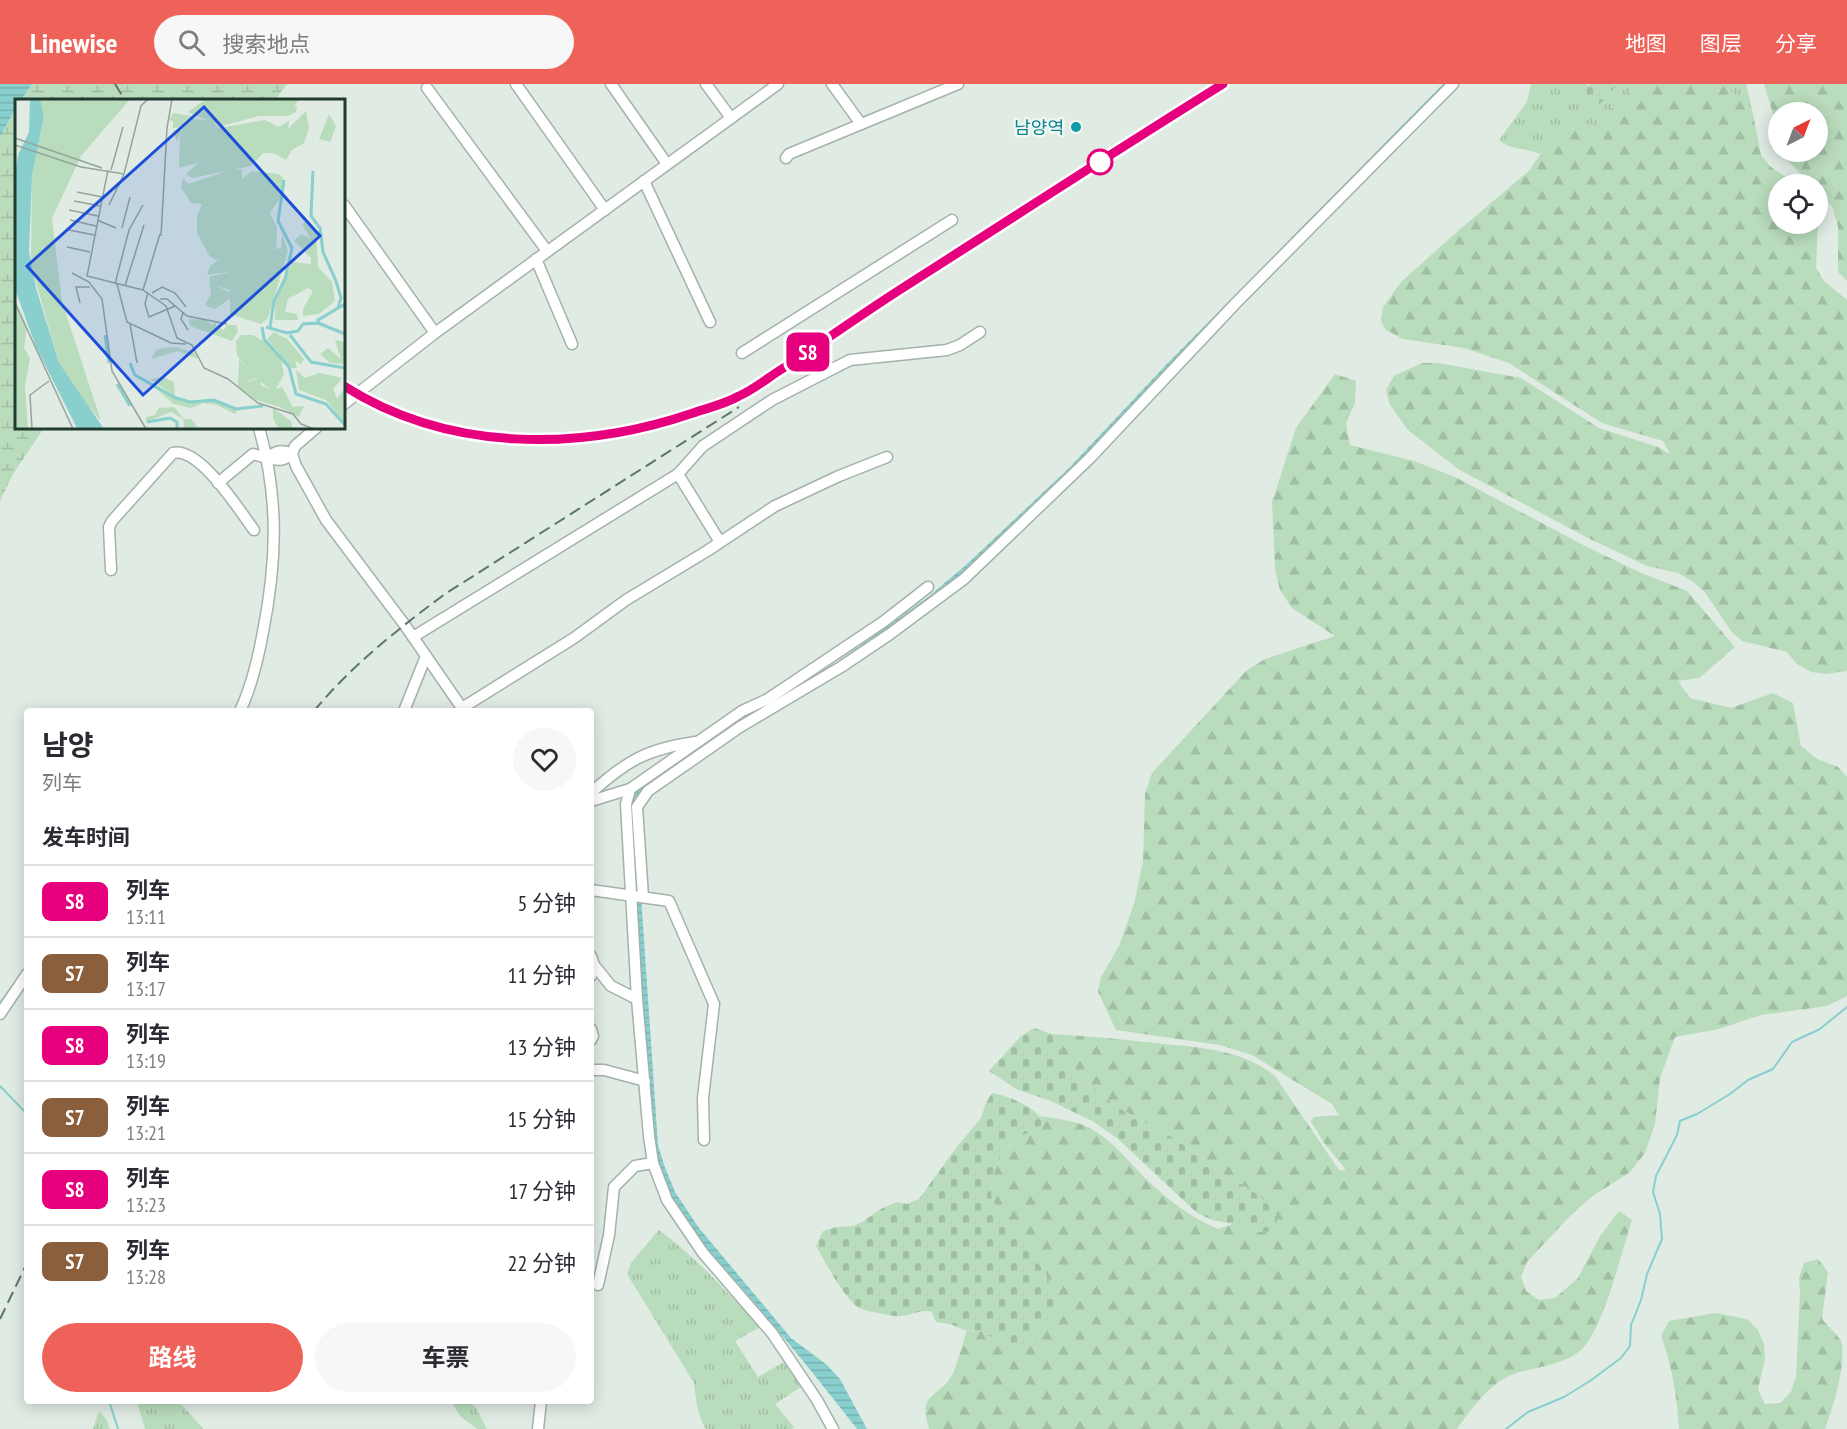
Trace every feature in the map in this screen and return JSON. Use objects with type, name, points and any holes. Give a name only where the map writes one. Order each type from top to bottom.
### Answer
[{"type":"street","points":[[516,84],[605,210]]},
{"type":"street","points":[[611,84],[668,164]]},
{"type":"street","points":[[706,84],[730,118]]},
{"type":"street","points":[[345,404],[435,333],[778,84]]},
{"type":"street","points":[[832,84],[861,124]]},
{"type":"street","points":[[786,158],[789,154],[958,84]]},
{"type":"street","points":[[832,1429],[817,1400],[771,1333],[686,1230],[667,1200],[653,1163],[637,999],[637,807],[648,791],[740,727],[881,640],[963,579],[1090,458],[1227,312],[1453,84]]},
{"type":"street","points":[[427,88],[547,251]]},
{"type":"street","points":[[644,181],[710,322]]},
{"type":"street","points":[[345,206],[435,333]]},
{"type":"street","points":[[742,353],[952,220]]},
{"type":"street","points":[[536,259],[572,344]]},
{"type":"street","points":[[413,637],[678,474],[703,446],[772,400],[850,360],[947,350],[960,345],[980,332]]},
{"type":"street","points":[[241,708],[258,660],[272,585],[275,540],[273,500],[267,458],[259,429]]},
{"type":"street","points":[[218,483],[253,454],[278,460],[286,459],[292,454],[295,446],[315,429]]},
{"type":"street","points":[[111,570],[109,527],[112,521],[173,453],[180,452],[190,456],[218,483],[254,530]]},
{"type":"street","points":[[292,454],[296,466],[326,520],[413,637],[462,708]]},
{"type":"street","points":[[466,708],[574,638],[626,600],[775,506],[839,476],[887,458]]},
{"type":"street","points":[[678,474],[720,542]]},
{"type":"street","points":[[594,800],[630,789],[742,711],[768,699],[864,635],[928,587]]},
{"type":"street","points":[[405,708],[426,656]]},
{"type":"street","points":[[594,790],[611,775],[650,751],[698,742]]},
{"type":"street","points":[[630,789],[626,804],[638,897]]},
{"type":"street","points":[[594,890],[669,901],[714,1004],[703,1098],[704,1140]]},
{"type":"street","points":[[594,968],[611,986],[637,999]]},
{"type":"street","points":[[0,1014],[24,978]]},
{"type":"street","points":[[594,1070],[604,1070],[645,1081]]},
{"type":"street","points":[[598,1286],[609,1235],[614,1187],[634,1166],[653,1163]]},
{"type":"street","points":[[537,1429],[541,1404]]},
{"type":"green space","points":[[32,84],[287,84],[276,99],[22,99]]},
{"type":"green space","points":[[1531,84],[1586,84],[1588,86],[1584,91],[1617,85],[1615,84],[1638,84],[1594,124],[1555,132],[1540,154],[1509,146],[1499,140],[1527,102]]},
{"type":"green space","points":[[1590,84],[1617,85],[1599,105],[1583,91]]},
{"type":"green space","points":[[1638,84],[1722,84],[1752,109],[1761,155],[1771,167],[1781,174],[1768,174],[1768,234],[1818,234],[1816,268],[1824,281],[1847,300],[1847,671],[1826,674],[1811,672],[1797,664],[1787,652],[1742,641],[1731,631],[1704,591],[1692,581],[1678,573],[1647,566],[1590,539],[1458,469],[1408,430],[1390,405],[1386,390],[1394,376],[1422,363],[1438,363],[1521,378],[1599,428],[1658,447],[1670,454],[1663,441],[1602,423],[1509,363],[1464,348],[1403,339],[1386,330],[1381,321],[1383,307],[1401,282],[1529,171],[1555,132],[1594,124]]},
{"type":"green space","points":[[1722,84],[1746,84],[1752,109]]},
{"type":"green space","points":[[1764,84],[1847,84],[1847,281],[1838,272],[1838,227],[1832,206],[1828,202],[1828,174],[1801,174],[1789,162],[1828,162],[1828,102],[1769,102]]},
{"type":"green space","points":[[15,110],[15,429],[43,429],[13,474],[0,501],[0,137]]},
{"type":"green space","points":[[1335,374],[1356,381],[1355,403],[1346,423],[1350,445],[1414,461],[1455,477],[1587,547],[1639,572],[1687,591],[1735,647],[1699,678],[1678,681],[1690,698],[1731,708],[1773,693],[1793,703],[1801,746],[1817,759],[1838,767],[1847,777],[1847,996],[1827,1006],[1761,1015],[1719,1029],[1675,1037],[1660,1078],[1655,1124],[1645,1153],[1630,1172],[1591,1197],[1568,1218],[1527,1262],[1521,1277],[1526,1291],[1539,1300],[1555,1298],[1578,1278],[1600,1236],[1619,1211],[1632,1220],[1604,1309],[1596,1327],[1580,1351],[1572,1356],[1554,1364],[1507,1377],[1493,1386],[1457,1429],[929,1429],[926,1417],[927,1403],[951,1377],[967,1331],[979,1330],[1006,1345],[1026,1346],[1047,1327],[1056,1304],[1000,1214],[992,1199],[990,1184],[1001,1155],[1016,1139],[1042,1125],[1040,1116],[1078,1123],[1098,1133],[1162,1193],[1179,1207],[1208,1224],[1218,1229],[1233,1224],[1256,1232],[1245,1186],[1229,1178],[1175,1139],[1115,1106],[1067,1064],[1052,1034],[1202,1048],[1248,1060],[1275,1076],[1339,1170],[1345,1171],[1311,1121],[1314,1117],[1339,1115],[1332,1104],[1252,1055],[1220,1045],[1116,1030],[1098,992],[1101,977],[1119,946],[1134,904],[1143,861],[1145,794],[1152,773],[1246,671],[1265,659],[1335,636],[1292,608],[1280,590],[1275,569],[1272,502],[1296,428]]},
{"type":"green space","points":[[1034,1028],[1052,1034],[1067,1064],[1115,1106],[1175,1139],[1229,1178],[1262,1198],[1278,1216],[1275,1231],[1256,1232],[1212,1220],[1197,1213],[1118,1139],[1094,1122],[1051,1101],[1016,1089],[989,1071],[1021,1036]]},
{"type":"green space","points":[[992,1093],[1010,1098],[1030,1108],[1039,1116],[1042,1124],[1016,1139],[1001,1155],[990,1184],[992,1199],[1000,1214],[1046,1273],[1056,1304],[1047,1327],[1026,1346],[1006,1345],[979,1330],[967,1331],[950,1324],[936,1322],[932,1312],[923,1311],[895,1316],[859,1308],[847,1297],[816,1246],[823,1231],[853,1226],[897,1202],[907,1204],[919,1199],[981,1118]]},
{"type":"green space","points":[[659,1230],[699,1264],[760,1327],[735,1341],[758,1377],[784,1362],[801,1387],[775,1404],[794,1427],[792,1429],[706,1429],[699,1413],[694,1383],[627,1274],[631,1263]]},
{"type":"green space","points":[[1818,1259],[1828,1272],[1822,1319],[1841,1341],[1842,1350],[1838,1385],[1825,1429],[1679,1429],[1673,1381],[1661,1335],[1669,1321],[1716,1313],[1747,1319],[1758,1330],[1764,1344],[1765,1359],[1758,1389],[1765,1404],[1780,1403],[1791,1392],[1796,1377],[1799,1278],[1804,1263]]},
{"type":"green space","points":[[138,1404],[180,1404],[203,1429],[145,1429]]},
{"type":"green space","points":[[453,1404],[473,1404],[487,1429],[477,1429],[460,1416]]},
{"type":"green space","points":[[99,1411],[107,1420],[110,1429],[93,1429]]},
{"type":"water","points":[[0,84],[32,84],[22,99],[15,99],[15,110],[0,137]]},
{"type":"water","points":[[1443,84],[1448,84],[1048,494],[941,593],[890,630],[644,791],[637,837],[658,1145],[664,1165],[675,1192],[699,1228],[791,1338],[827,1365],[840,1379],[867,1429],[857,1429],[695,1232],[670,1191],[661,1168],[654,1142],[637,919],[631,799],[639,787],[677,760],[837,662],[928,597],[966,565],[1069,468],[1164,367]]},
{"type":"waterway","points":[[0,1003],[16,981]]},
{"type":"waterway","points":[[1506,1429],[1528,1412],[1564,1397],[1590,1381],[1621,1358],[1630,1346],[1631,1325],[1641,1300],[1647,1274],[1662,1239],[1660,1214],[1653,1192],[1656,1176],[1677,1135],[1680,1121],[1697,1114],[1748,1080],[1773,1069],[1792,1042],[1820,1029],[1847,1007]]},
{"type":"waterway","points":[[0,1086],[24,1111]]},
{"type":"waterway","points":[[110,1404],[118,1429]]},
{"type":"railway","points":[[115,84],[124,99]]},
{"type":"railway","points":[[345,387],[383,408],[425,424],[468,434],[512,439],[556,439],[601,435],[645,427],[688,415],[733,399],[755,387],[886,300],[1223,84]]},
{"type":"railway","points":[[316,708],[343,679],[376,649],[445,594],[739,407]]},
{"type":"railway","points":[[0,1319],[24,1269]]},
{"type":"train","name":"S8","points":[[345,387],[383,407],[425,424],[446,430],[503,438],[546,441],[606,435],[662,423],[695,412],[740,396],[840,332],[900,290],[1223,84]]},
{"type":"place","name":"남양역","points":[[1076,127]]}]
